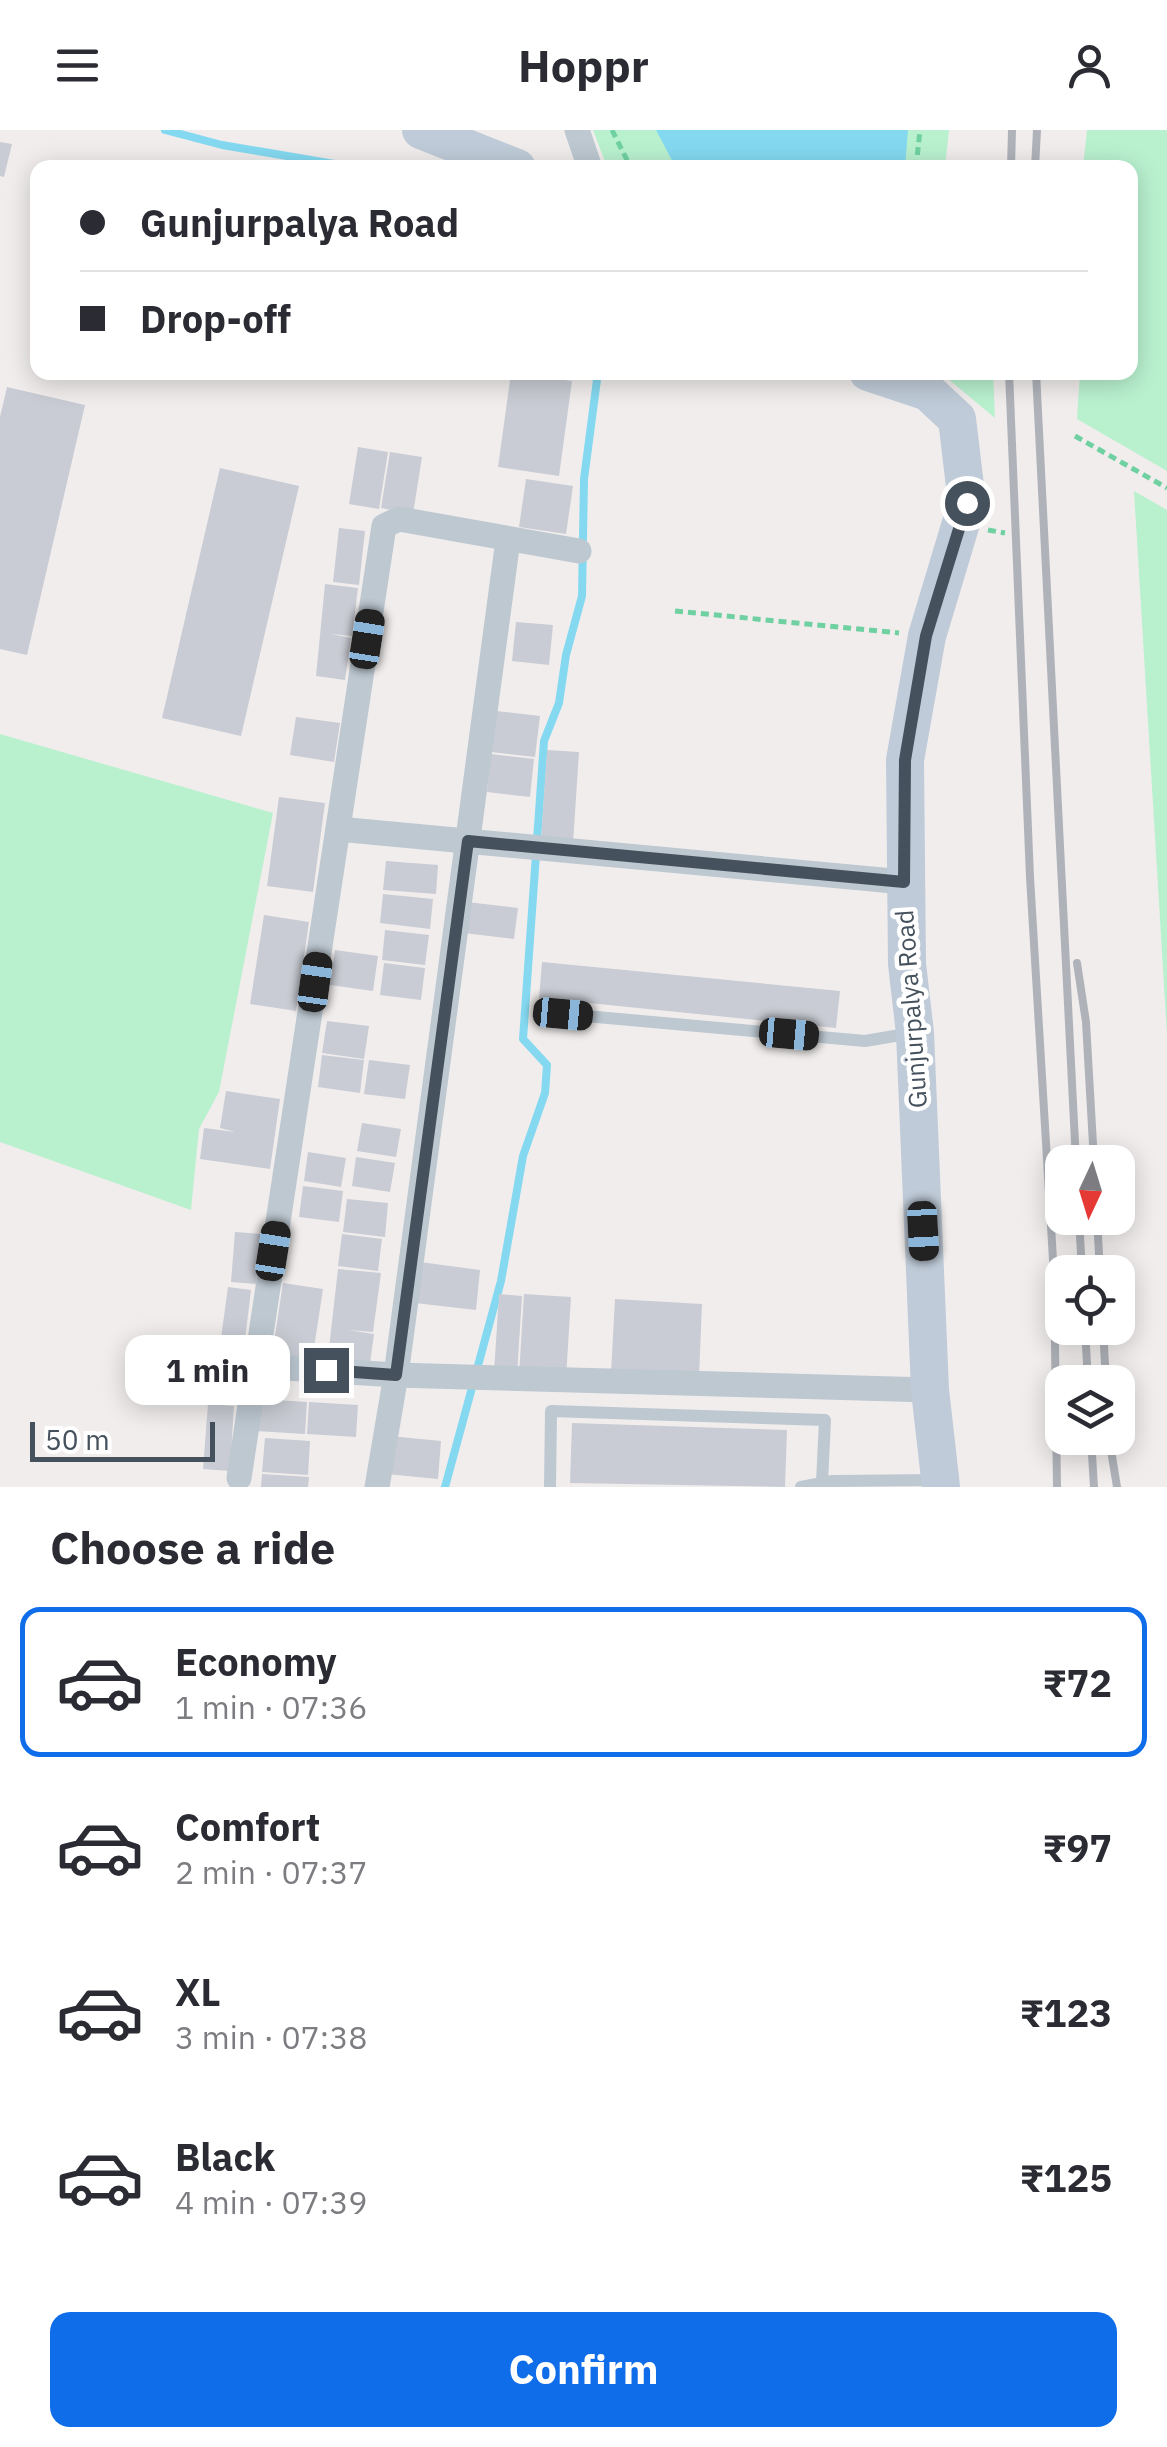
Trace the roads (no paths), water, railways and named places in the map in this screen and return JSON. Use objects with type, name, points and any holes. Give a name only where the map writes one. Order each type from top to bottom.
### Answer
[{"type":"street","points":[[421,130],[497,160]]},
{"type":"street","points":[[576,130],[587,160]]},
{"type":"street","name":"Gunjurpalya Road","points":[[892,380],[928,392],[957,419],[967,503],[926,636],[905,760],[907,964],[914,1032],[930,1390],[940,1484]]},
{"type":"street","points":[[238,1478],[384,526],[399,519],[579,550]]},
{"type":"street","points":[[377,1487],[396,1375],[508,540]]},
{"type":"street","points":[[338,828],[904,882]]},
{"type":"street","points":[[256,1366],[396,1375],[930,1390]]},
{"type":"lane","points":[[563,1014],[865,1041],[914,1032]]},
{"type":"lane","points":[[550,1487],[551,1411],[825,1420],[822,1482]]},
{"type":"lane","points":[[801,1487],[822,1482],[940,1484]]},
{"type":"water","points":[[656,130],[908,130],[906,160],[672,160]]},
{"type":"waterway","points":[[165,130],[222,145],[311,160]]},
{"type":"waterway","points":[[445,1487],[501,1281],[523,1156],[545,1093],[547,1065],[523,1039],[544,741],[559,703],[566,655],[582,596],[584,479],[597,380]]},
{"type":"railway","points":[[1011,160],[1012,130]]},
{"type":"railway","points":[[1035,160],[1037,130]]},
{"type":"railway","points":[[1009,380],[1030,877],[1054,1276],[1057,1487]]},
{"type":"railway","points":[[1036,380],[1075,1145]]},
{"type":"railway","points":[[1077,963],[1086,1022],[1093,1145]]},
{"type":"railway","points":[[1080,1235],[1081,1255]]},
{"type":"railway","points":[[1098,1235],[1099,1255]]},
{"type":"railway","points":[[1086,1345],[1087,1365]]},
{"type":"railway","points":[[1104,1345],[1105,1365]]},
{"type":"railway","points":[[1092,1455],[1094,1487]]},
{"type":"railway","points":[[1112,1455],[1117,1487]]}]
